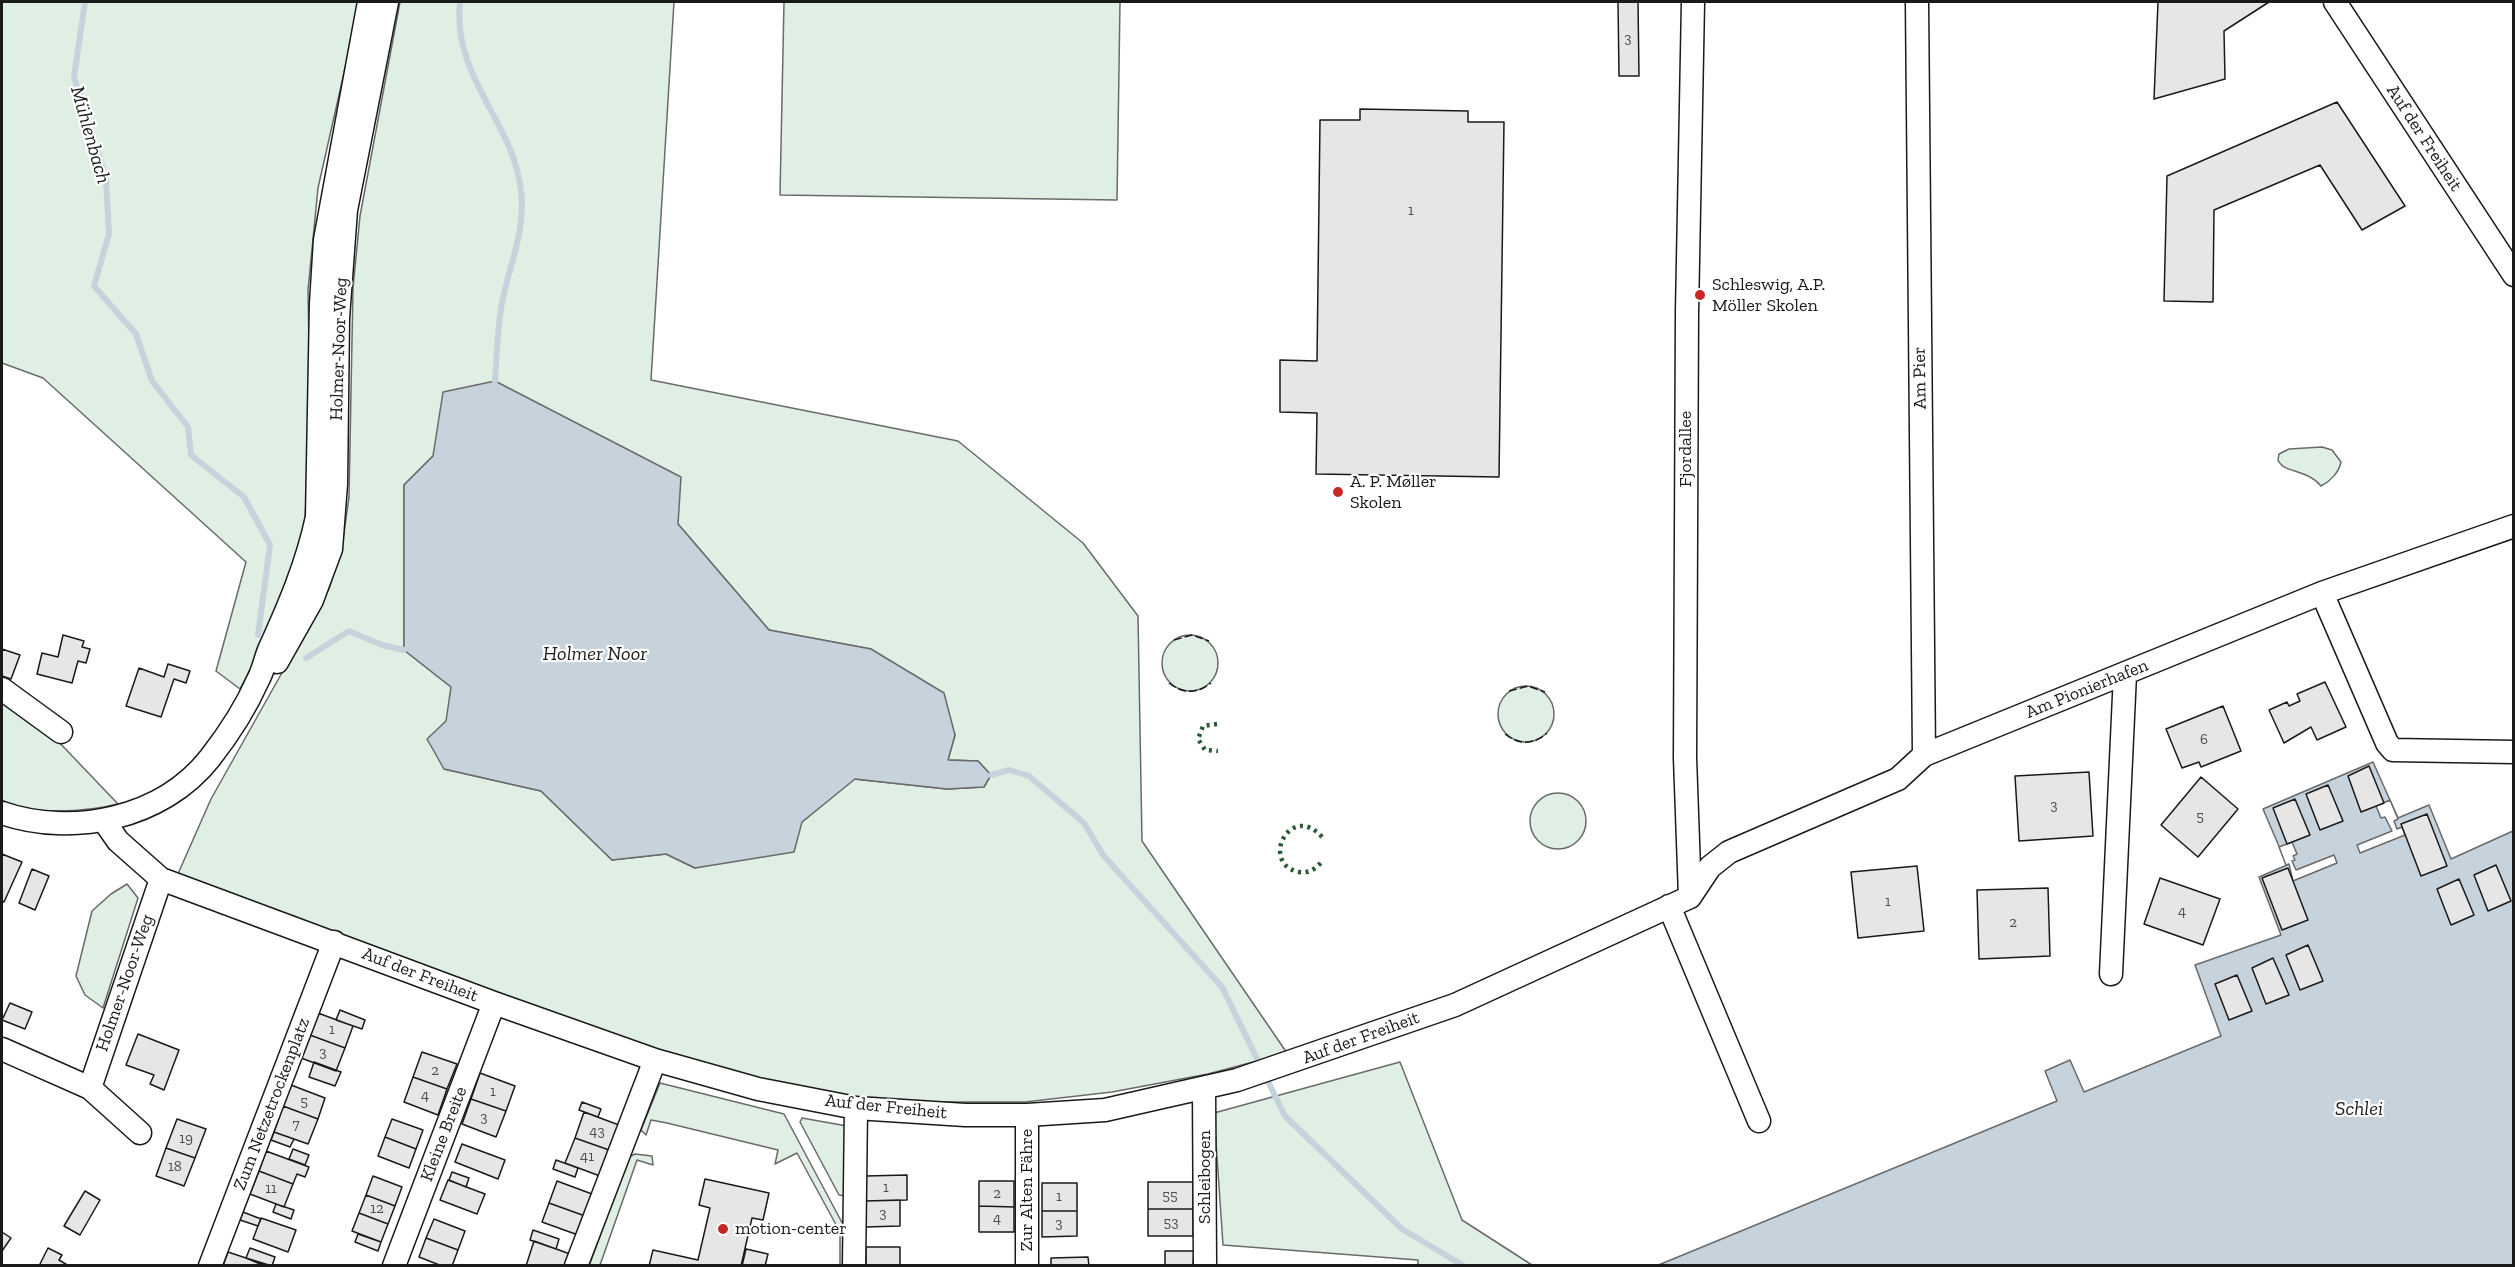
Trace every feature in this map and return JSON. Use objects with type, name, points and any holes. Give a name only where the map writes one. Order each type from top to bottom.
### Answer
[{"type":"street","name":"Holmer-Noor-Weg","points":[[2,813],[28,820],[64,824],[104,821],[139,809],[172,792],[193,776],[210,758],[259,680],[292,601],[310,549],[317,517],[321,304],[325,240],[369,2]]},
{"type":"street","name":"Holmer-Noor-Weg","points":[[259,680],[282,658],[312,600],[331,549],[336,484],[338,318],[346,210],[387,2]]},
{"type":"street","name":"Fjordallee","points":[[1679,902],[1685,746],[1687,324],[1693,2]]},
{"type":"street","name":"Am Pier","points":[[1917,2],[1924,755]]},
{"type":"street","name":"Auf der Freiheit","points":[[2335,2],[2514,275]]},
{"type":"street","name":"Am Pionierhafen","points":[[1679,902],[1710,867],[1729,852],[1899,779],[1924,755],[2322,593],[2514,526]]},
{"type":"street","points":[[2322,593],[2387,743],[2393,750],[2514,752]]},
{"type":"street","points":[[2111,974],[2126,674]]},
{"type":"street","points":[[2,689],[61,732]]},
{"type":"street","name":"Auf der Freiheit","points":[[104,821],[118,841],[161,879],[494,1003],[655,1060],[758,1089],[856,1108],[964,1115],[1027,1115],[1106,1110],[1237,1080],[1295,1062],[1455,1005],[1679,902]]},
{"type":"street","name":"Holmer-Noor-Weg","points":[[90,1088],[161,879]]},
{"type":"street","points":[[1679,902],[1759,1121]]},
{"type":"street","name":"Zum Netzetrockenplatz","points":[[210,1266],[334,942]]},
{"type":"street","name":"Kleine Breite","points":[[394,1266],[494,1003]]},
{"type":"street","points":[[2,1049],[90,1088],[140,1133]]},
{"type":"street","points":[[576,1266],[655,1060]]},
{"type":"street","name":"Schleibogen","points":[[1204,1088],[1205,1266]]},
{"type":"street","points":[[854,1266],[856,1108]]},
{"type":"street","name":"Zur Alten Fähre","points":[[1027,1115],[1027,1266]]},
{"type":"green space","points":[[2,2],[360,2],[318,188],[308,290],[310,405],[304,546],[287,598],[240,689],[216,671],[246,562],[43,378],[2,363]]},
{"type":"green space","points":[[400,2],[674,2],[651,380],[958,441],[1083,543],[1138,616],[1142,841],[1287,1053],[1208,1074],[1112,1092],[1025,1102],[906,1102],[809,1092],[650,1053],[177,876],[211,799],[329,589],[342,547],[349,497],[353,288],[360,216]],"holes":[[[433,456],[678,524],[769,630],[871,649],[955,735],[948,760],[978,761],[991,775],[984,787],[947,789],[854,779],[802,822],[695,868],[666,854],[612,860],[541,791],[444,769],[451,687],[404,650],[404,485]]]},
{"type":"green space","points":[[784,2],[1120,2],[1117,200],[780,195]]},
{"type":"green space","points":[[2322,447],[2332,450],[2341,462],[2334,476],[2321,486],[2309,477],[2285,467],[2278,460],[2279,454],[2289,449]]},
{"type":"green space","points":[[1184,635],[1196,635],[1206,639],[1214,647],[1218,663],[1214,679],[1206,687],[1196,691],[1184,691],[1174,687],[1166,679],[1162,669],[1162,657],[1166,647],[1174,639]]},
{"type":"green space","points":[[1520,686],[1532,686],[1542,690],[1550,698],[1554,714],[1550,730],[1542,738],[1532,742],[1520,742],[1510,738],[1502,730],[1498,720],[1498,708],[1502,698],[1510,690]]},
{"type":"green space","points":[[2,702],[55,738],[118,804],[58,811],[27,808],[2,800]]},
{"type":"green space","points":[[1558,793],[1569,795],[1578,801],[1584,810],[1586,821],[1584,832],[1578,841],[1569,847],[1558,849],[1547,847],[1538,841],[1532,832],[1530,821],[1532,810],[1538,801],[1547,795]]},
{"type":"green space","points":[[127,884],[138,898],[103,1008],[85,995],[76,976],[92,911],[111,894]]},
{"type":"green space","points":[[1400,1062],[1462,1220],[1532,1265],[1418,1265],[1418,1260],[1223,1245],[1214,1113]]},
{"type":"green space","points":[[660,1083],[784,1114],[846,1230],[846,1265],[840,1265],[840,1232],[797,1153],[775,1164],[778,1150],[651,1120],[646,1135],[641,1130]]},
{"type":"green space","points":[[802,1118],[847,1126],[846,1196],[839,1195],[800,1122]]},
{"type":"green space","points":[[635,1154],[652,1156],[653,1165],[637,1160],[600,1265],[589,1266],[629,1157]]},
{"type":"water","name":"Holmer Noor","points":[[495,381],[681,477],[678,524],[769,630],[871,649],[944,693],[955,735],[948,760],[978,761],[991,775],[984,787],[947,789],[855,779],[802,822],[794,852],[695,868],[666,854],[612,860],[541,791],[444,769],[427,739],[446,721],[451,687],[404,650],[404,485],[433,456],[443,392]]},
{"type":"water","name":"Schlei","points":[[2373,762],[2398,818],[2429,805],[2451,859],[2513,831],[2513,1265],[1656,1266],[2057,1101],[2045,1071],[2070,1060],[2084,1092],[2221,1036],[2195,965],[2281,935],[2259,877],[2287,865],[2263,809]]},
{"type":"pier","points":[[2390,800],[2398,819],[2394,821],[2397,829],[2402,827],[2405,835],[2360,853],[2357,845],[2392,831],[2385,817],[2381,818],[2376,806]]},
{"type":"pier","points":[[2292,842],[2297,854],[2293,856],[2295,860],[2292,861],[2296,870],[2334,855],[2337,863],[2293,881],[2289,864],[2286,865],[2279,847]]},
{"type":"building","points":[[1618,2],[1638,2],[1639,76],[1619,76]]},
{"type":"building","points":[[2158,2],[2269,2],[2224,31],[2225,79],[2154,99]]},
{"type":"building","points":[[2337,102],[2405,206],[2362,230],[2320,165],[2214,210],[2213,302],[2164,301],[2167,176]]},
{"type":"building","points":[[1360,109],[1468,111],[1468,122],[1504,122],[1499,477],[1316,474],[1317,413],[1280,412],[1280,360],[1317,361],[1320,120],[1360,120]]},
{"type":"building","points":[[63,635],[84,641],[82,647],[90,649],[86,663],[78,661],[72,683],[37,674],[42,653],[58,657]]},
{"type":"building","points":[[2,649],[20,655],[11,679],[2,676]]},
{"type":"building","points":[[168,664],[190,671],[186,683],[174,679],[161,717],[126,706],[139,668],[164,677]]},
{"type":"building","points":[[2325,682],[2346,727],[2317,740],[2311,727],[2284,743],[2269,710],[2287,702],[2289,706],[2300,701],[2297,694]]},
{"type":"building","points":[[2223,706],[2241,751],[2201,767],[2199,762],[2182,768],[2166,729]]},
{"type":"building","points":[[2369,766],[2384,803],[2361,812],[2348,776]]},
{"type":"building","points":[[2089,772],[2093,836],[2019,841],[2015,776]]},
{"type":"building","points":[[2201,777],[2238,809],[2198,857],[2161,825]]},
{"type":"building","points":[[2328,785],[2343,821],[2320,830],[2306,794]]},
{"type":"building","points":[[2295,799],[2310,835],[2287,844],[2273,808]]},
{"type":"building","points":[[2427,814],[2447,866],[2421,876],[2401,824]]},
{"type":"building","points":[[2,854],[22,862],[4,902],[2,901]]},
{"type":"building","points":[[2496,865],[2511,901],[2488,911],[2474,875]]},
{"type":"building","points":[[1917,866],[1924,931],[1858,938],[1851,872]]},
{"type":"building","points":[[2288,868],[2308,920],[2282,930],[2262,878]]},
{"type":"building","points":[[32,869],[49,876],[35,910],[19,903]]},
{"type":"building","points":[[2160,878],[2220,899],[2203,945],[2144,924]]},
{"type":"building","points":[[2459,879],[2474,915],[2451,925],[2437,889]]},
{"type":"building","points":[[2048,888],[2050,956],[1979,959],[1977,890]]},
{"type":"building","points":[[2308,945],[2323,981],[2300,990],[2286,955]]},
{"type":"building","points":[[2273,958],[2289,995],[2266,1004],[2252,968]]},
{"type":"building","points":[[2237,975],[2252,1011],[2229,1020],[2215,984]]},
{"type":"building","points":[[10,1003],[32,1012],[25,1029],[2,1020]]},
{"type":"building","points":[[340,1010],[365,1020],[362,1029],[336,1020]]},
{"type":"building","points":[[318,1013],[353,1026],[345,1048],[310,1035]]},
{"type":"building","points":[[138,1034],[179,1050],[164,1090],[150,1084],[154,1075],[126,1065]]},
{"type":"building","points":[[310,1035],[345,1048],[336,1071],[301,1058]]},
{"type":"building","points":[[422,1052],[457,1064],[447,1089],[413,1077]]},
{"type":"building","points":[[314,1062],[341,1072],[335,1086],[309,1077]]},
{"type":"building","points":[[480,1073],[515,1086],[506,1111],[471,1099]]},
{"type":"building","points":[[413,1077],[447,1089],[438,1115],[404,1102]]},
{"type":"building","points":[[291,1085],[325,1098],[318,1119],[283,1106]]},
{"type":"building","points":[[471,1099],[506,1111],[496,1137],[462,1124]]},
{"type":"building","points":[[582,1102],[601,1109],[598,1117],[579,1110]]},
{"type":"building","points":[[283,1106],[318,1119],[308,1144],[274,1132]]},
{"type":"building","points":[[584,1112],[619,1125],[609,1150],[575,1138]]},
{"type":"building","points":[[177,1119],[206,1129],[195,1158],[166,1148]]},
{"type":"building","points":[[392,1119],[423,1130],[416,1149],[385,1137]]},
{"type":"building","points":[[274,1132],[294,1139],[290,1147],[271,1140]]},
{"type":"building","points":[[385,1137],[416,1149],[409,1168],[378,1156]]},
{"type":"building","points":[[575,1138],[609,1150],[600,1176],[565,1163]]},
{"type":"building","points":[[462,1144],[505,1160],[498,1179],[455,1162]]},
{"type":"building","points":[[166,1148],[195,1158],[184,1186],[156,1176]]},
{"type":"building","points":[[293,1149],[309,1155],[305,1165],[289,1159]]},
{"type":"building","points":[[266,1151],[309,1167],[305,1177],[297,1174],[293,1184],[259,1171]]},
{"type":"building","points":[[556,1160],[578,1168],[575,1177],[553,1169]]},
{"type":"building","points":[[259,1171],[293,1184],[284,1207],[250,1194]]},
{"type":"building","points":[[452,1172],[469,1178],[466,1187],[449,1180]]},
{"type":"building","points":[[907,1175],[907,1200],[865,1201],[865,1176]]},
{"type":"building","points":[[373,1176],[402,1187],[395,1206],[366,1195]]},
{"type":"building","points":[[705,1179],[769,1193],[763,1220],[752,1218],[741,1266],[649,1266],[653,1250],[698,1260],[710,1208],[699,1205]]},
{"type":"building","points":[[448,1180],[485,1194],[477,1214],[440,1200]]},
{"type":"building","points":[[557,1181],[592,1194],[585,1216],[549,1203]]},
{"type":"building","points":[[979,1181],[1014,1181],[1014,1207],[979,1206]]},
{"type":"building","points":[[1148,1182],[1193,1182],[1193,1209],[1148,1209]]},
{"type":"building","points":[[1042,1183],[1077,1183],[1077,1211],[1042,1211]]},
{"type":"building","points":[[85,1191],[100,1200],[80,1235],[64,1226]]},
{"type":"building","points":[[366,1195],[395,1206],[388,1224],[359,1213]]},
{"type":"building","points":[[900,1200],[900,1226],[866,1227],[865,1201]]},
{"type":"building","points":[[549,1203],[585,1216],[578,1235],[542,1222]]},
{"type":"building","points":[[276,1204],[294,1210],[291,1219],[273,1212]]},
{"type":"building","points":[[979,1206],[1014,1207],[1014,1232],[979,1232]]},
{"type":"building","points":[[1148,1209],[1193,1209],[1193,1236],[1148,1236]]},
{"type":"building","points":[[1042,1211],[1077,1211],[1077,1236],[1042,1237]]},
{"type":"building","points":[[243,1212],[261,1219],[258,1226],[240,1220]]},
{"type":"building","points":[[359,1213],[388,1224],[381,1242],[352,1231]]},
{"type":"building","points":[[261,1218],[296,1230],[288,1252],[253,1239]]},
{"type":"building","points":[[434,1219],[465,1231],[458,1250],[426,1238]]},
{"type":"building","points":[[533,1230],[559,1239],[556,1249],[530,1240]]},
{"type":"building","points":[[2,1232],[11,1238],[2,1251]]},
{"type":"building","points":[[358,1234],[381,1242],[378,1251],[355,1242]]},
{"type":"building","points":[[426,1238],[458,1250],[452,1266],[442,1266],[419,1257]]},
{"type":"building","points":[[534,1241],[570,1254],[566,1266],[526,1266]]},
{"type":"building","points":[[866,1247],[900,1247],[900,1266],[866,1266]]},
{"type":"building","points":[[48,1248],[62,1255],[59,1260],[69,1266],[39,1266]]},
{"type":"building","points":[[250,1248],[275,1257],[272,1266],[246,1258]]},
{"type":"building","points":[[746,1249],[768,1254],[765,1266],[742,1266]]},
{"type":"building","points":[[1165,1251],[1194,1251],[1193,1266],[1165,1266]]},
{"type":"building","points":[[228,1252],[246,1258],[265,1266],[223,1266]]},
{"type":"building","points":[[1088,1257],[1089,1266],[1051,1266],[1051,1258]]},
{"type":"waterway","name":"Mühlenbach","points":[[85,2],[74,77],[106,178],[109,234],[94,286],[136,334],[152,381],[188,427],[191,455],[244,497],[270,545],[258,635]]},
{"type":"waterway","points":[[460,2],[460,29],[465,54],[507,143],[516,166],[521,191],[519,234],[500,313],[495,381]]},
{"type":"waterway","name":"Mühlenbach","points":[[306,658],[349,631],[382,645],[404,650]]},
{"type":"waterway","points":[[991,775],[1009,770],[1029,776],[1084,823],[1103,855],[1222,987],[1285,1116],[1402,1229],[1464,1266]]},
{"type":"hedge","points":[[1217,724],[1203,726],[1198,739],[1205,750],[1218,751]]},
{"type":"hedge","points":[[1322,837],[1310,828],[1299,826],[1290,830],[1280,848],[1281,858],[1287,867],[1299,872],[1312,870],[1323,860]]},
{"type":"fence","points":[[1174,640],[1192,635],[1209,641]]},
{"type":"fence","points":[[1169,683],[1185,691],[1195,691],[1211,683]]},
{"type":"fence","points":[[1509,691],[1528,686],[1545,692]]},
{"type":"fence","points":[[1505,734],[1526,742],[1536,740],[1547,733]]},
{"type":"place","name":"Schleswig, A.P. Möller Skolen","points":[[1700,295]]},
{"type":"place","name":"A. P. Møller Skolen","points":[[1338,492]]},
{"type":"place","name":"motion-center","points":[[723,1229]]}]
